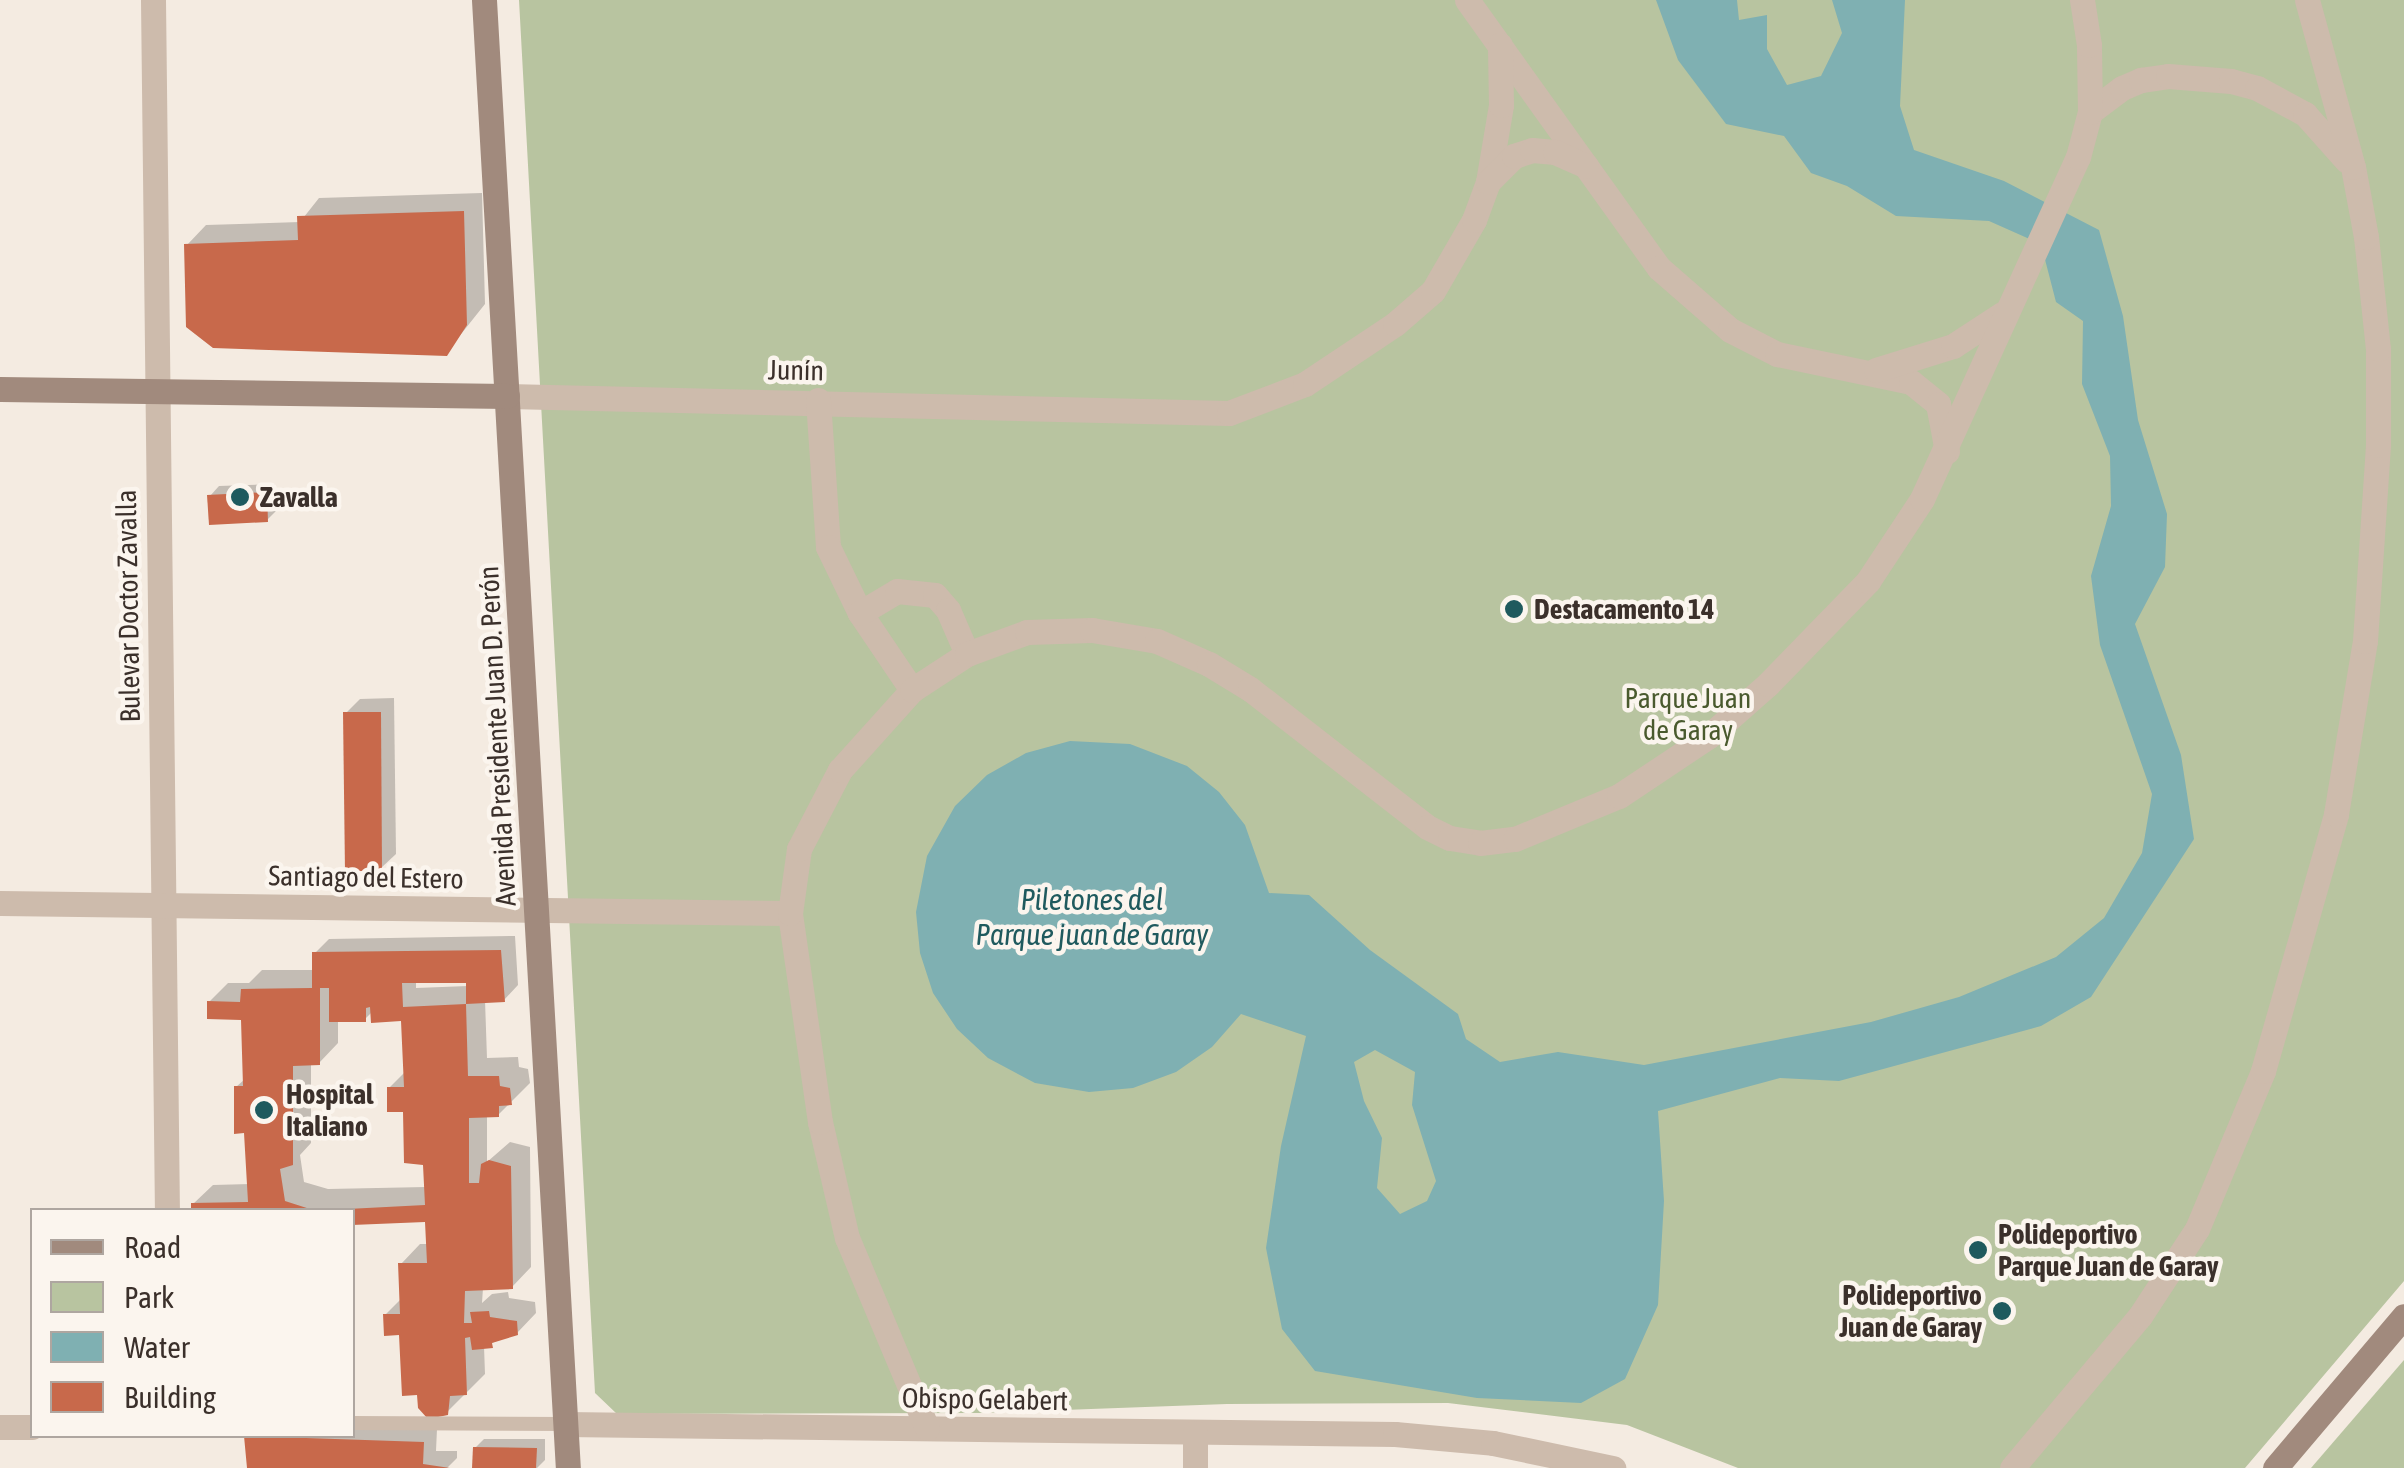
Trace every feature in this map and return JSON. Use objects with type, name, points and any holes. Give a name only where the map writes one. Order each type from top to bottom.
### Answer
[{"type":"street","name":"Bulevar Doctor Zavalla","points":[[153,0],[167,1208]]},
{"type":"street","name":"Avenida Presidente Juan D. Perón","points":[[484,0],[568,1468]]},
{"type":"street","points":[[1467,0],[1658,268],[1730,330],[1776,354],[1866,373],[1890,374],[1910,382],[1938,404],[1947,451]]},
{"type":"street","points":[[927,1428],[868,1292],[838,1206],[820,1122],[790,913],[799,848],[817,807],[840,770],[912,690],[967,654],[1026,632],[1092,630],[1156,641],[1209,664],[1250,689],[1427,827],[1450,838],[1480,843],[1515,839],[1619,796],[1709,736],[1768,684],[1868,580],[1947,451],[2029,258],[2078,157],[2090,112],[2089,45],[2082,0]]},
{"type":"street","points":[[2012,1468],[2140,1316],[2197,1229],[2263,1071],[2336,814],[2365,641],[2378,445],[2373,285],[2353,167],[2307,0]]},
{"type":"street","name":"Junín","points":[[0,389],[155,388],[818,400],[1228,413],[1305,384],[1396,324],[1432,291],[1474,220],[1488,182],[1501,105],[1500,45]]},
{"type":"street","points":[[2090,112],[2122,88],[2141,80],[2168,76],[2231,80],[2257,88],[2305,114],[2353,167]]},
{"type":"street","name":"Junín","points":[[1488,182],[1514,156],[1532,150],[1556,152],[1586,166]]},
{"type":"street","points":[[1866,373],[1953,346],[2006,312]]},
{"type":"street","points":[[818,400],[826,536],[860,613],[912,690]]},
{"type":"street","points":[[860,613],[897,591],[936,595],[948,610],[967,654]]},
{"type":"street","name":"Santiago del Estero","points":[[0,903],[163,902],[790,913]]},
{"type":"street","points":[[2276,1468],[2404,1316]]},
{"type":"street","name":"Obispo Gelabert","points":[[565,1424],[1395,1434],[1494,1443],[1613,1468]]},
{"type":"street","points":[[0,1427],[30,1426]]},
{"type":"street","points":[[1195,1433],[1195,1468]]},
{"type":"lane","name":"Obispo Gelabert","points":[[355,1423],[565,1424]]},
{"type":"green space","name":"Parque Juan de Garay","points":[[519,0],[2404,0],[2404,1281],[2245,1468],[1738,1468],[1627,1425],[1448,1403],[1227,1404],[980,1413],[617,1414],[595,1393]]},
{"type":"green space","points":[[2404,1360],[2404,1468],[2311,1468]]},
{"type":"water","name":"Piletones del Parque juan de Garay","points":[[1656,0],[1737,0],[1739,20],[1767,15],[1767,49],[1787,85],[1821,76],[1842,33],[1832,0],[1905,0],[1900,106],[1914,150],[2004,181],[2099,230],[2123,316],[2138,420],[2167,514],[2165,567],[2135,624],[2181,755],[2194,839],[2091,997],[2041,1026],[1839,1081],[1780,1078],[1658,1111],[1664,1201],[1658,1305],[1625,1379],[1581,1403],[1477,1398],[1315,1371],[1282,1329],[1266,1248],[1281,1146],[1306,1036],[1241,1014],[1212,1047],[1176,1072],[1133,1088],[1089,1092],[1035,1083],[988,1058],[957,1029],[933,993],[920,953],[916,912],[927,856],[955,806],[987,775],[1026,753],[1070,741],[1130,744],[1187,766],[1219,792],[1245,825],[1269,893],[1309,895],[1370,950],[1458,1014],[1466,1039],[1500,1062],[1558,1052],[1644,1065],[1871,1022],[1959,997],[2056,957],[2104,918],[2142,853],[2152,794],[2100,645],[2091,576],[2111,506],[2110,456],[2082,384],[2083,321],[2056,302],[2041,244],[1989,221],[1896,216],[1847,186],[1811,173],[1784,136],[1726,124],[1678,60]],"holes":[[[1375,1050],[1415,1072],[1412,1105],[1436,1181],[1427,1201],[1400,1214],[1377,1188],[1382,1138],[1364,1101],[1354,1062]]]},
{"type":"building","points":[[464,211],[467,325],[447,356],[213,348],[186,327],[184,244],[298,240],[297,216]]},
{"type":"building","points":[[267,492],[268,522],[209,525],[207,495]]},
{"type":"building","points":[[343,712],[381,712],[382,871],[345,871]]},
{"type":"building","points":[[501,950],[505,1002],[466,1004],[468,1076],[499,1076],[500,1086],[510,1088],[512,1105],[499,1106],[499,1117],[469,1118],[469,1183],[479,1183],[481,1164],[489,1160],[511,1166],[513,1289],[465,1291],[464,1323],[472,1323],[470,1312],[489,1311],[490,1317],[517,1321],[518,1335],[492,1343],[493,1348],[472,1350],[470,1337],[465,1338],[467,1395],[450,1396],[448,1415],[428,1419],[418,1408],[417,1395],[402,1396],[399,1335],[384,1336],[383,1314],[400,1314],[398,1263],[427,1263],[425,1222],[355,1225],[355,1209],[425,1205],[423,1165],[404,1163],[403,1112],[387,1112],[387,1087],[404,1087],[401,1021],[371,1023],[370,1007],[366,1008],[366,1022],[329,1022],[329,988],[320,988],[320,1065],[293,1066],[293,1165],[280,1169],[285,1201],[307,1208],[191,1208],[191,1203],[248,1202],[244,1133],[234,1134],[234,1086],[243,1086],[241,1020],[207,1019],[207,1001],[240,1002],[241,989],[312,988],[312,952]],"holes":[[[402,983],[466,983],[466,1004],[403,1007]]]},
{"type":"building","points":[[244,1438],[424,1442],[423,1464],[450,1468],[247,1468]]},
{"type":"building","points":[[473,1447],[537,1448],[536,1468],[472,1468]]},
{"type":"place","name":"Zavalla","points":[[240,497]]},
{"type":"place","name":"Destacamento 14","points":[[1514,609]]},
{"type":"place","name":"Hospital Italiano","points":[[264,1110]]},
{"type":"place","name":"Polideportivo Parque Juan de Garay","points":[[1978,1250]]},
{"type":"place","name":"Polideportivo Juan de Garay","points":[[2002,1311]]}]
